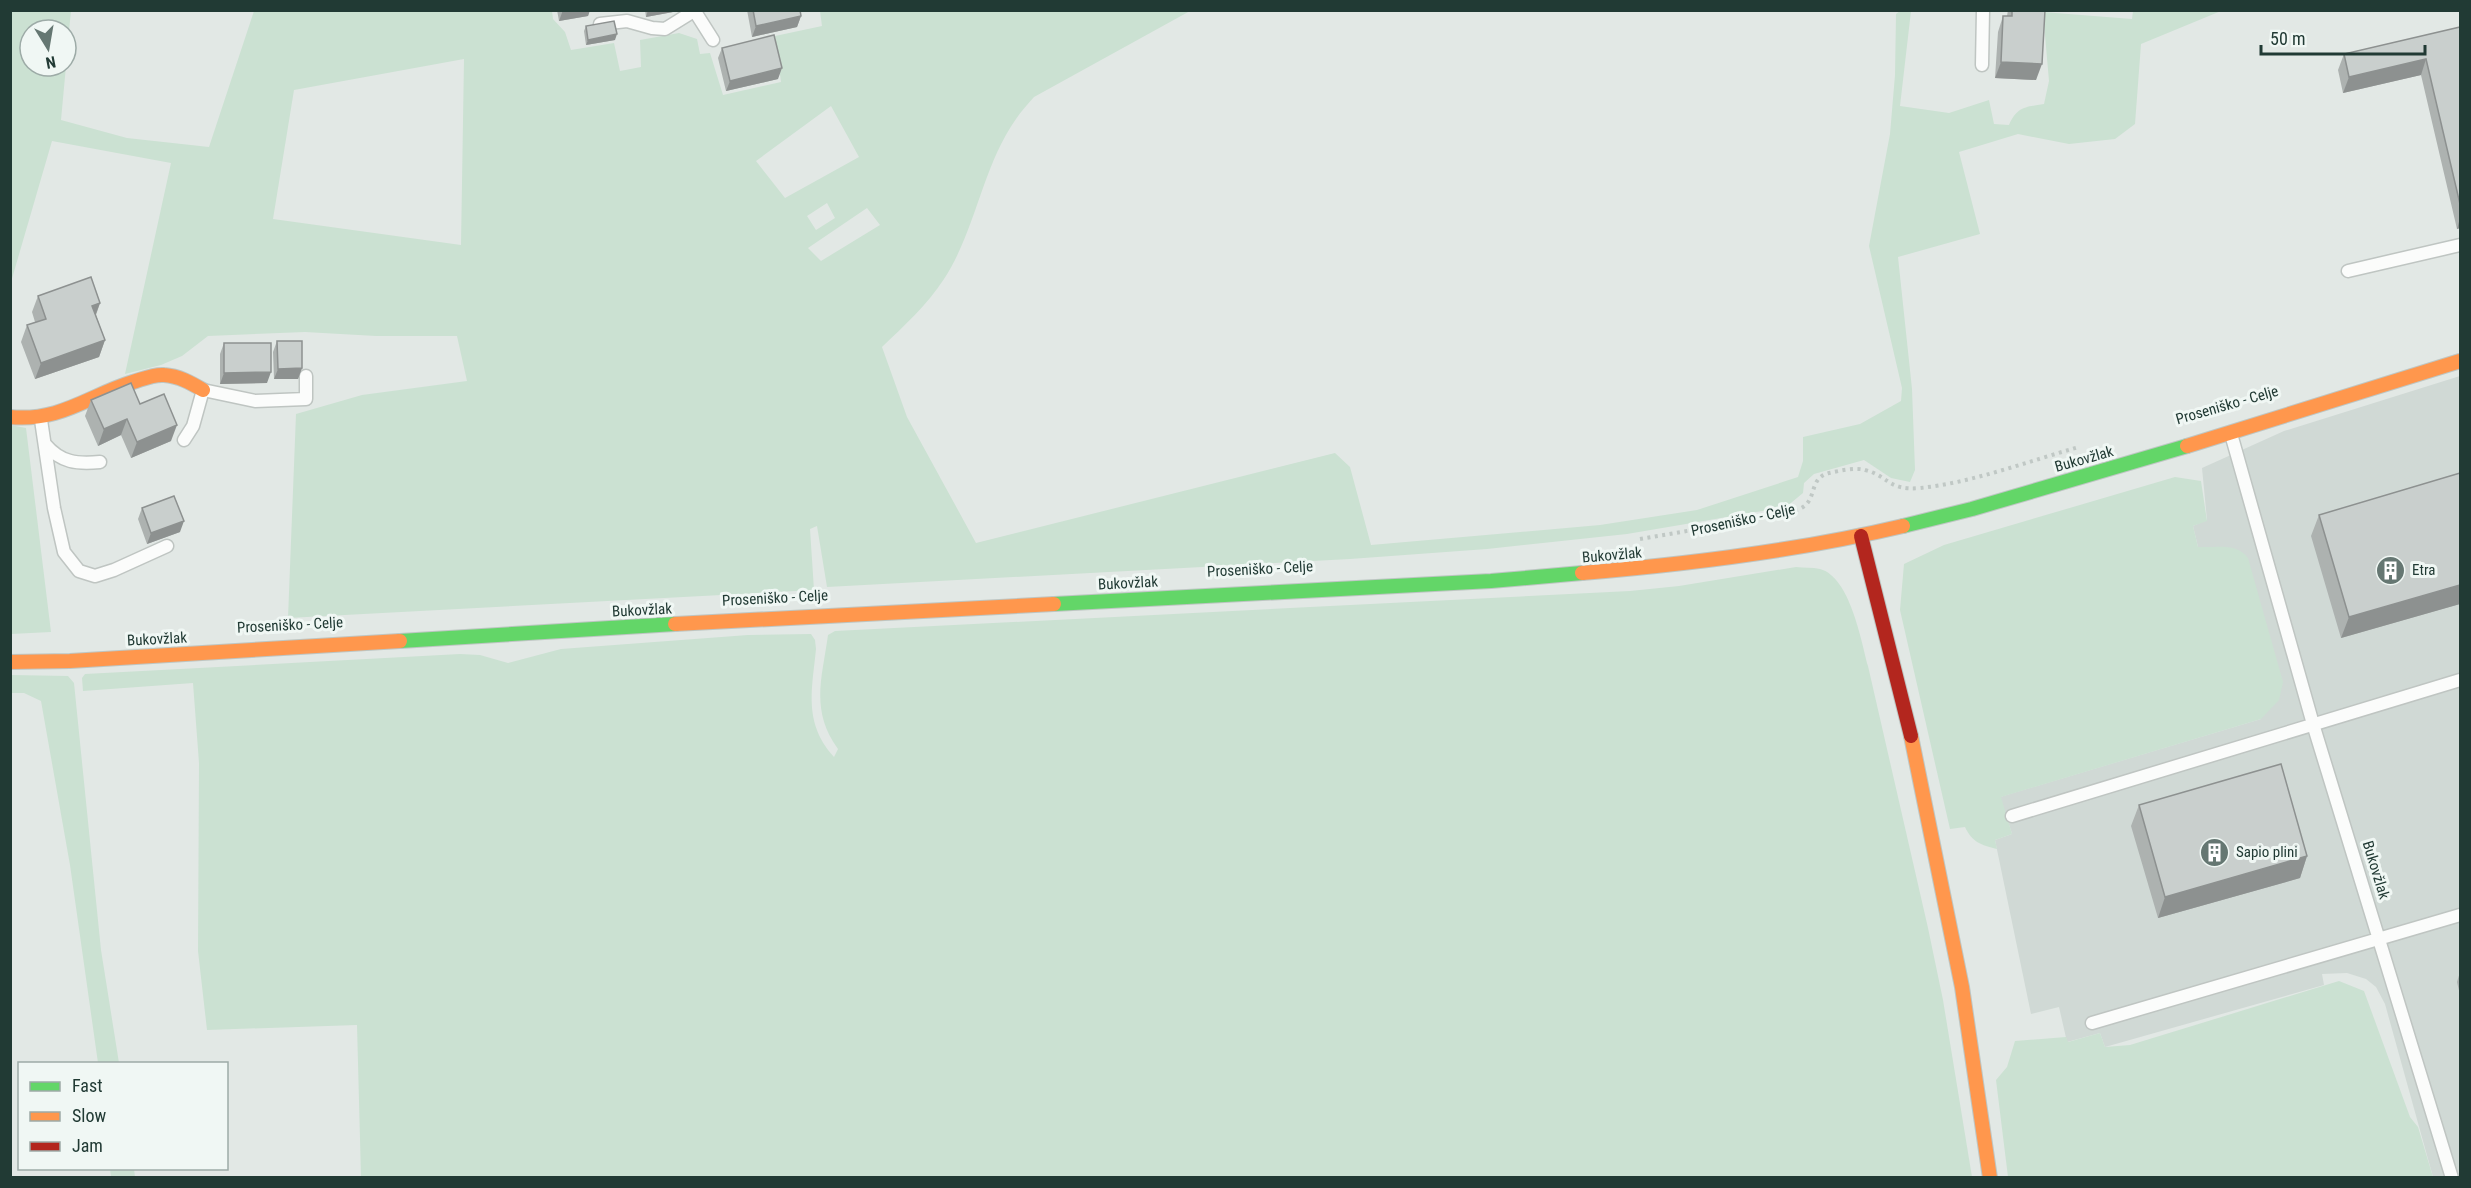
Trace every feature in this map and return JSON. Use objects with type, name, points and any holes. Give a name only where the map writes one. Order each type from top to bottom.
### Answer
[{"type":"main road","name":"Bukovžlak","points":[[10,662],[70,661],[686,624],[1491,580],[1698,563],[1861,536],[1972,509],[2231,433],[2460,361]]},
{"type":"main road","points":[[10,417],[27,421],[41,420],[129,382],[163,374],[181,378],[203,390]]},
{"type":"main road","points":[[1861,536],[1919,768],[1962,987],[1990,1178]]},
{"type":"lane","points":[[1982,65],[1983,10]]},
{"type":"lane","points":[[598,24],[627,21],[665,29],[694,11],[714,40]]},
{"type":"lane","points":[[2348,271],[2460,245]]},
{"type":"lane","points":[[184,440],[193,426],[203,390],[255,401],[306,399],[306,376]]},
{"type":"lane","points":[[41,420],[54,508],[64,552],[79,571],[94,576],[167,546]]},
{"type":"lane","name":"Bukovžlak","points":[[2231,433],[2313,724],[2452,1178]]},
{"type":"lane","points":[[45,444],[53,454],[67,461],[80,464],[100,462]]},
{"type":"lane","points":[[2012,816],[2460,680]]},
{"type":"lane","points":[[2092,1023],[2460,915]]},
{"type":"path","name":"Proseniško - Celje","points":[[1632,540],[1786,514],[1804,506],[1811,497],[1814,484],[1821,476],[1830,473],[1864,469],[1895,487],[1918,488],[1953,482],[2089,444]]},
{"type":"shaded area","points":[[2460,376],[2460,1177],[2433,1177],[2385,1004],[2376,987],[2366,979],[2347,973],[2322,974],[2324,985],[2105,1047],[2100,1033],[2067,1042],[2059,1007],[2031,1014],[1995,840],[2012,834],[2000,797],[2261,719],[2208,547],[2198,547],[2193,526],[2207,520],[2202,468],[2284,431]]},
{"type":"green space","points":[[11,11],[71,11],[70,18],[18,18],[18,78],[65,78],[61,120],[127,138],[209,147],[254,11],[552,11],[553,19],[565,32],[571,50],[614,43],[620,71],[641,67],[640,40],[679,33],[697,39],[700,54],[710,53],[723,95],[781,82],[775,36],[822,26],[820,11],[1190,11],[1034,97],[1004,138],[964,240],[944,279],[923,306],[882,347],[907,417],[976,543],[1335,453],[1350,467],[1371,545],[1600,525],[1697,510],[1798,477],[1803,461],[1803,437],[1860,424],[1901,401],[1902,388],[1869,246],[1890,134],[1895,75],[1896,14],[1900,11],[1911,11],[1900,106],[1949,113],[1989,100],[1994,124],[2009,125],[2022,109],[2044,104],[2049,81],[2043,12],[2132,19],[2133,11],[2221,11],[2141,44],[2135,124],[2115,139],[2069,144],[2018,134],[1959,152],[1980,234],[1898,257],[1912,389],[1915,470],[1910,482],[1891,478],[1864,460],[1814,474],[1804,483],[1803,493],[1786,507],[1627,534],[1487,549],[1350,559],[827,587],[817,526],[810,529],[814,590],[288,618],[296,414],[362,395],[467,381],[457,336],[376,336],[305,332],[208,336],[182,356],[161,365],[125,374],[171,163],[52,141],[11,282]],"holes":[[[464,59],[461,245],[273,219],[294,90]],[[831,106],[859,157],[785,198],[756,161]],[[827,203],[835,218],[816,230],[807,216]],[[867,208],[880,225],[821,261],[808,248]]]},
{"type":"green space","points":[[10,425],[26,428],[51,632],[11,634]]},
{"type":"green space","points":[[2175,477],[2201,481],[2207,521],[2193,526],[2198,547],[2232,548],[2248,558],[2283,682],[2279,700],[2261,719],[2001,797],[2012,834],[1995,840],[1997,849],[1978,842],[1965,827],[1950,829],[1900,610],[1904,564],[1944,545]]},
{"type":"green space","points":[[1796,567],[1820,569],[1830,574],[1847,596],[1858,626],[1943,1000],[1972,1177],[361,1177],[357,1025],[207,1030],[198,951],[199,763],[193,683],[83,691],[82,678],[85,674],[460,654],[480,655],[508,663],[561,649],[748,635],[811,634],[815,640],[816,649],[812,692],[814,719],[824,744],[834,757],[838,749],[824,721],[820,694],[828,635],[835,631],[1630,591],[1679,586]]},
{"type":"green space","points":[[11,675],[68,676],[74,683],[101,950],[119,1062],[98,1062],[70,865],[41,701],[24,693],[11,693]]},
{"type":"green space","points":[[2339,981],[2364,991],[2410,1117],[2418,1127],[2433,1177],[2008,1177],[1996,1080],[2007,1067],[2015,1041],[2066,1037],[2068,1042],[2100,1033],[2105,1047],[2130,1045]]},
{"type":"green space","points":[[110,1170],[134,1170],[135,1177],[111,1177]]},
{"type":"building","points":[[753,10],[800,10],[801,16],[756,26]]},
{"type":"building","points":[[2012,10],[2045,10],[2042,64],[2001,62],[2003,16],[2012,16]]},
{"type":"building","points":[[614,21],[617,34],[588,40],[586,26]]},
{"type":"building","points":[[2460,27],[2460,204],[2426,59],[2349,77],[2344,54]]},
{"type":"building","points":[[774,35],[782,68],[730,81],[722,48]]},
{"type":"building","points":[[91,277],[100,303],[92,306],[105,340],[41,363],[27,325],[46,319],[38,296]]},
{"type":"building","points":[[277,341],[302,341],[302,368],[278,369]]},
{"type":"building","points":[[224,343],[271,343],[271,372],[224,373]]},
{"type":"building","points":[[131,383],[140,404],[164,394],[177,425],[137,442],[127,419],[104,429],[91,400]]},
{"type":"building","name":"Etra","points":[[2460,473],[2460,585],[2349,617],[2319,515]]},
{"type":"building","points":[[174,496],[184,521],[151,533],[142,508]]},
{"type":"building","name":"Sapio plini","points":[[2281,764],[2307,856],[2165,897],[2139,805]]},
{"type":"traffic: fast","points":[[1903,526],[1972,509],[2187,446]]},
{"type":"traffic: fast","points":[[1054,604],[1491,581],[1582,573]]},
{"type":"traffic: fast","points":[[400,641],[675,624]]},
{"type":"traffic: slow","points":[[2187,446],[2460,361]]},
{"type":"traffic: slow","points":[[10,417],[28,418],[59,412],[156,375],[180,378],[203,390]]},
{"type":"traffic: slow","points":[[1582,573],[1744,556],[1824,543],[1903,526]]},
{"type":"traffic: slow","points":[[675,624],[1054,604]]},
{"type":"traffic: slow","points":[[10,662],[70,661],[400,641]]},
{"type":"traffic: slow","points":[[1911,736],[1962,987],[1990,1178]]},
{"type":"traffic: jam","points":[[1861,536],[1911,736]]},
{"type":"place","name":"Etra","points":[[2391,570]]},
{"type":"place","name":"Sapio plini","points":[[2215,852]]}]
